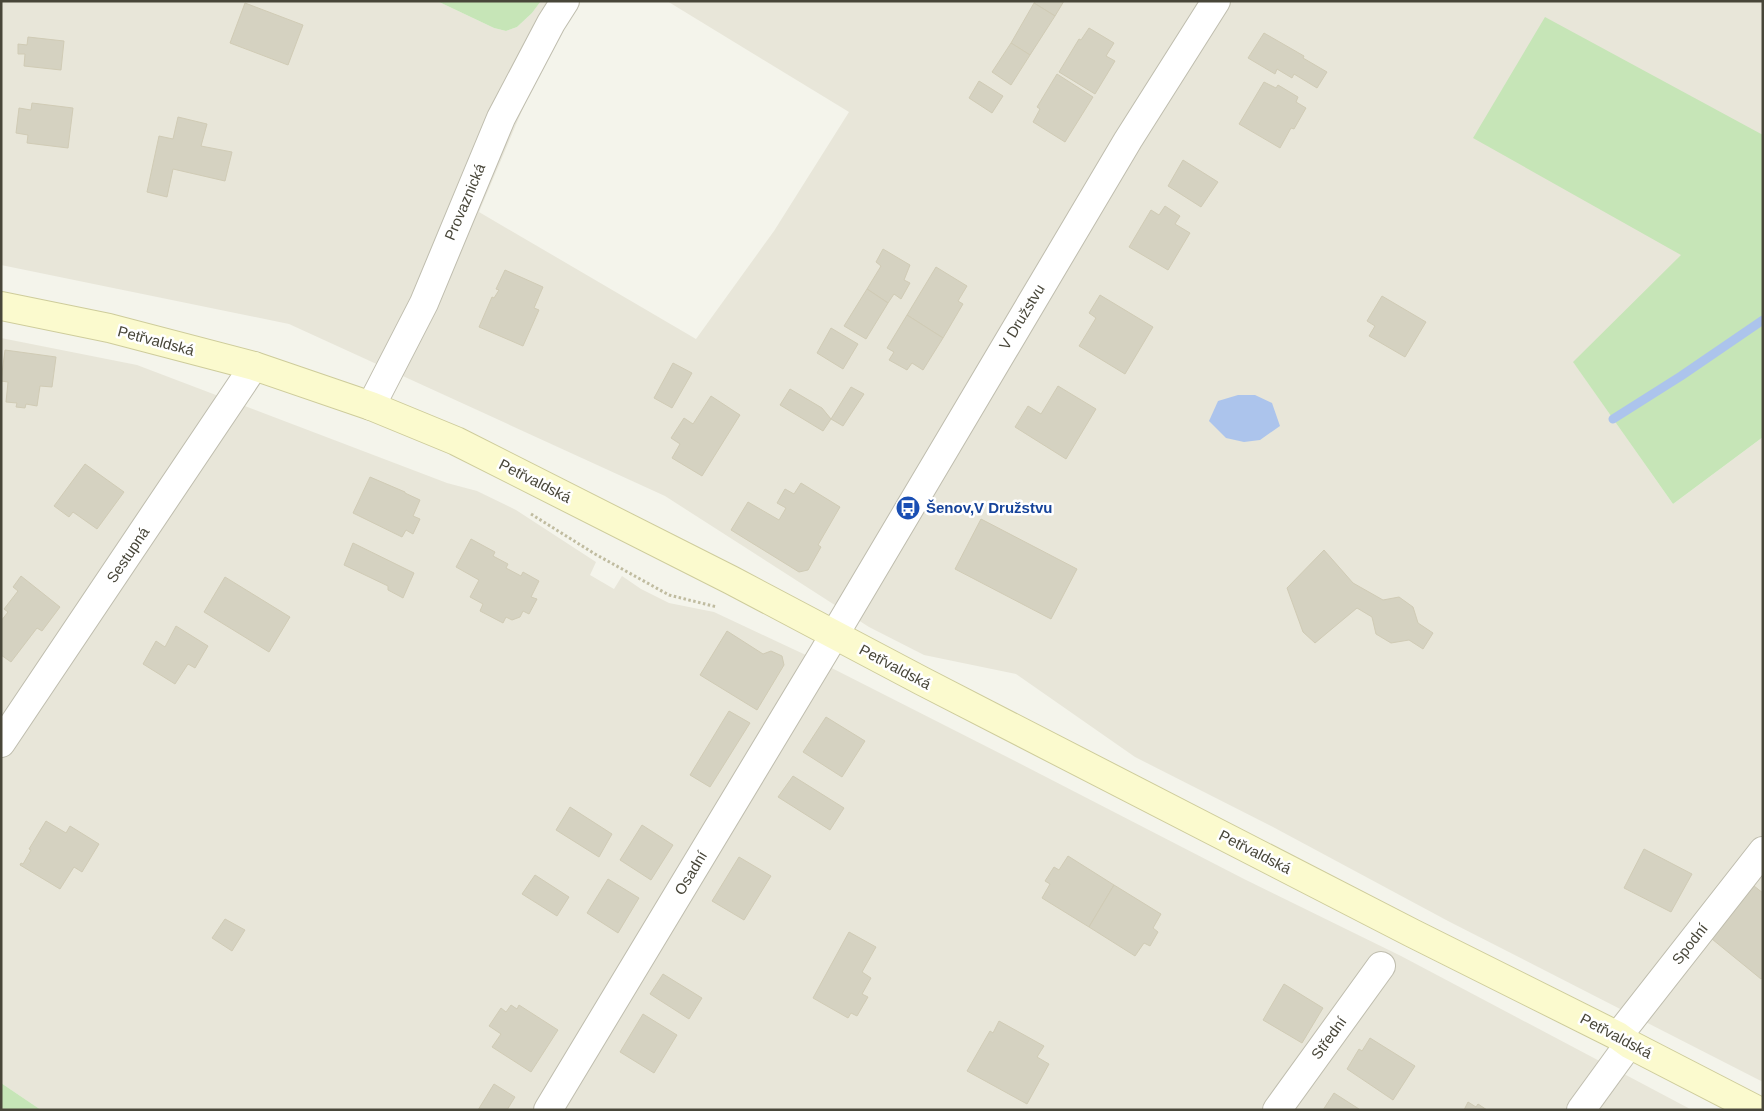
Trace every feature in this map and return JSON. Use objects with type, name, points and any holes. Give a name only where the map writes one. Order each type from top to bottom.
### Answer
[{"type":"main road","name":"Petřvaldská","points":[[1,306],[109,328],[254,366],[371,406],[456,441],[723,576],[834,636],[1757,1110]]},
{"type":"street","name":"Provaznická","points":[[371,406],[424,303],[501,118],[551,23],[566,1]]},
{"type":"street","name":"V Družstvu","points":[[834,636],[1128,140],[1216,1]]},
{"type":"street","name":"Sestupná","points":[[1,743],[254,366]]},
{"type":"street","name":"Osadní","points":[[548,1110],[834,636]]},
{"type":"street","name":"Spodní","points":[[1581,1110],[1623,1040],[1763,851]]},
{"type":"street","name":"Střední","points":[[1277,1110],[1380,966]]},
{"type":"shaded area","points":[[1,1],[437,1],[494,28],[506,31],[517,27],[532,13],[541,1],[579,1],[532,87],[479,212],[696,339],[774,231],[849,112],[667,1],[1763,1],[1763,176],[1574,363],[1673,504],[1763,437],[1763,1082],[1448,921],[1273,827],[1135,757],[1016,674],[924,655],[869,627],[665,496],[289,324],[1,265]]},
{"type":"shaded area","points":[[1,338],[137,365],[447,483],[477,491],[516,510],[596,562],[590,575],[614,589],[622,576],[641,589],[669,603],[714,612],[810,657],[1244,879],[1401,956],[1692,1110],[41,1110],[1,1083]]},
{"type":"green space","points":[[437,1],[541,1],[532,13],[517,27],[506,31],[494,28]]},
{"type":"green space","points":[[1545,17],[1763,135],[1763,437],[1673,504],[1573,362],[1681,255],[1473,138]]},
{"type":"green space","points":[[1,1083],[41,1110],[1,1110]]},
{"type":"water","points":[[1238,395],[1255,395],[1272,403],[1280,426],[1260,440],[1244,442],[1226,438],[1209,421],[1218,401]]},
{"type":"building","points":[[1035,1],[1064,1],[1055,16],[1034,3]]},
{"type":"building","points":[[245,3],[303,25],[288,65],[230,43]]},
{"type":"building","points":[[1034,3],[1055,16],[1030,55],[1011,43]]},
{"type":"building","points":[[1089,28],[1114,43],[1106,56],[1115,61],[1095,94],[1059,72],[1079,39],[1081,40]]},
{"type":"building","points":[[1264,33],[1327,72],[1317,88],[1294,74],[1292,78],[1277,69],[1275,74],[1248,58]]},
{"type":"building","points":[[28,37],[64,41],[61,70],[24,66],[25,54],[18,54],[18,44],[27,45]]},
{"type":"building","points":[[1011,43],[1030,55],[1011,85],[992,72]]},
{"type":"building","points":[[1057,74],[1093,97],[1065,142],[1033,122],[1040,109],[1037,107]]},
{"type":"building","points":[[979,81],[1003,96],[992,113],[969,98]]},
{"type":"building","points":[[1264,82],[1276,88],[1278,85],[1298,97],[1296,102],[1306,108],[1294,129],[1291,128],[1280,148],[1239,124]]},
{"type":"building","points":[[32,103],[73,108],[68,148],[27,143],[28,135],[16,133],[19,108],[31,110]]},
{"type":"building","points":[[178,117],[207,124],[201,146],[232,152],[225,181],[173,169],[167,197],[147,192],[159,136],[173,139]]},
{"type":"building","points":[[1183,160],[1218,182],[1201,207],[1168,186]]},
{"type":"building","points":[[1165,206],[1180,216],[1175,224],[1190,233],[1168,270],[1129,247],[1151,210],[1159,215]]},
{"type":"building","points":[[883,249],[910,265],[904,280],[910,283],[901,299],[894,294],[888,303],[867,289],[881,266],[876,262]]},
{"type":"building","points":[[936,267],[967,286],[958,301],[963,304],[943,338],[907,315]]},
{"type":"building","points":[[505,270],[543,287],[534,308],[539,310],[523,346],[479,327],[492,297],[494,298],[499,290],[496,289]]},
{"type":"building","points":[[867,289],[888,303],[866,339],[844,326]]},
{"type":"building","points":[[1100,295],[1153,327],[1125,374],[1079,346],[1096,318],[1089,313]]},
{"type":"building","points":[[1382,296],[1426,322],[1405,357],[1369,336],[1375,326],[1367,321]]},
{"type":"building","points":[[907,315],[943,338],[923,370],[912,363],[907,370],[889,360],[894,352],[887,348]]},
{"type":"building","points":[[831,328],[858,344],[843,369],[817,353]]},
{"type":"building","points":[[5,350],[56,357],[52,387],[40,386],[37,406],[26,404],[25,408],[16,407],[17,403],[6,402],[8,382],[1,381]]},
{"type":"building","points":[[673,363],[692,373],[672,408],[654,398]]},
{"type":"building","points":[[1058,386],[1096,409],[1066,459],[1015,427],[1028,406],[1041,414]]},
{"type":"building","points":[[851,387],[864,394],[843,426],[831,419]]},
{"type":"building","points":[[790,389],[822,408],[831,419],[823,431],[780,405]]},
{"type":"building","points":[[711,396],[740,415],[702,476],[672,458],[680,444],[671,438],[684,418],[693,424]]},
{"type":"building","points":[[85,464],[124,492],[97,529],[73,512],[69,517],[54,506]]},
{"type":"building","points":[[370,477],[420,500],[413,516],[420,519],[413,534],[406,530],[402,537],[353,513]]},
{"type":"building","points":[[801,483],[840,507],[818,545],[821,547],[808,570],[799,572],[731,530],[748,502],[779,520],[786,508],[777,503],[785,489],[794,494]]},
{"type":"building","points":[[981,519],[1077,569],[1051,619],[955,569]]},
{"type":"building","points":[[471,539],[495,552],[493,556],[508,564],[506,568],[521,576],[523,572],[539,581],[531,597],[537,599],[529,614],[523,611],[520,617],[512,620],[506,617],[503,623],[480,611],[483,604],[470,597],[479,580],[456,567]]},
{"type":"building","points":[[353,543],[414,573],[403,598],[388,590],[388,586],[344,565]]},
{"type":"building","points":[[1324,550],[1353,583],[1383,600],[1399,597],[1413,607],[1418,623],[1433,633],[1423,649],[1409,640],[1391,643],[1376,634],[1372,617],[1357,608],[1315,643],[1303,632],[1287,588]]},
{"type":"building","points":[[21,576],[60,607],[42,631],[37,628],[11,662],[1,655],[1,621],[8,612],[4,609],[18,591],[13,587]]},
{"type":"building","points":[[225,577],[290,617],[269,652],[204,612]]},
{"type":"building","points":[[176,626],[208,646],[195,668],[188,664],[175,684],[143,664],[156,641],[165,647]]},
{"type":"building","points":[[727,631],[763,654],[771,651],[782,656],[784,665],[757,710],[700,675]]},
{"type":"building","points":[[729,711],[750,723],[710,787],[690,775]]},
{"type":"building","points":[[826,717],[865,741],[842,777],[803,752]]},
{"type":"building","points":[[793,776],[844,808],[830,830],[778,797]]},
{"type":"building","points":[[570,807],[612,834],[599,857],[556,830]]},
{"type":"building","points":[[46,821],[66,833],[70,826],[99,844],[82,872],[74,867],[60,889],[20,865],[21,863],[23,864],[31,850],[29,849]]},
{"type":"building","points":[[642,825],[673,845],[651,880],[620,860]]},
{"type":"building","points":[[1644,849],[1692,874],[1671,912],[1624,888]]},
{"type":"building","points":[[1068,856],[1114,885],[1089,927],[1042,898],[1050,884],[1045,881],[1054,867],[1059,870]]},
{"type":"building","points":[[739,857],[771,876],[744,920],[712,901]]},
{"type":"building","points":[[535,875],[569,897],[557,916],[522,894]]},
{"type":"building","points":[[608,879],[639,898],[618,933],[587,913]]},
{"type":"building","points":[[1114,885],[1161,914],[1153,928],[1158,932],[1150,946],[1144,943],[1135,956],[1089,927]]},
{"type":"building","points":[[1754,886],[1763,893],[1763,977],[1761,979],[1712,939]]},
{"type":"building","points":[[225,919],[245,930],[232,951],[212,938]]},
{"type":"building","points":[[849,932],[876,947],[862,972],[871,978],[862,994],[868,997],[857,1016],[851,1013],[848,1018],[813,998]]},
{"type":"building","points":[[663,974],[702,998],[689,1019],[650,994]]},
{"type":"building","points":[[1284,984],[1323,1008],[1302,1043],[1263,1020]]},
{"type":"building","points":[[511,1005],[517,1009],[519,1005],[558,1030],[531,1072],[492,1047],[501,1034],[489,1026],[501,1008],[506,1012]]},
{"type":"building","points":[[643,1014],[677,1035],[654,1073],[620,1052]]},
{"type":"building","points":[[999,1021],[1044,1046],[1037,1057],[1049,1064],[1027,1104],[967,1071],[990,1031],[993,1033]]},
{"type":"building","points":[[1370,1038],[1415,1066],[1393,1100],[1347,1069],[1359,1049],[1362,1051]]},
{"type":"building","points":[[494,1084],[515,1097],[507,1110],[478,1110]]},
{"type":"building","points":[[1334,1093],[1359,1109],[1323,1110]]},
{"type":"building","points":[[1468,1102],[1476,1107],[1478,1104],[1487,1110],[1464,1110]]},
{"type":"waterway","points":[[1613,419],[1681,376],[1763,320]]},
{"type":"place","name":"Šenov,V Družstvu","points":[[908,508]]}]
